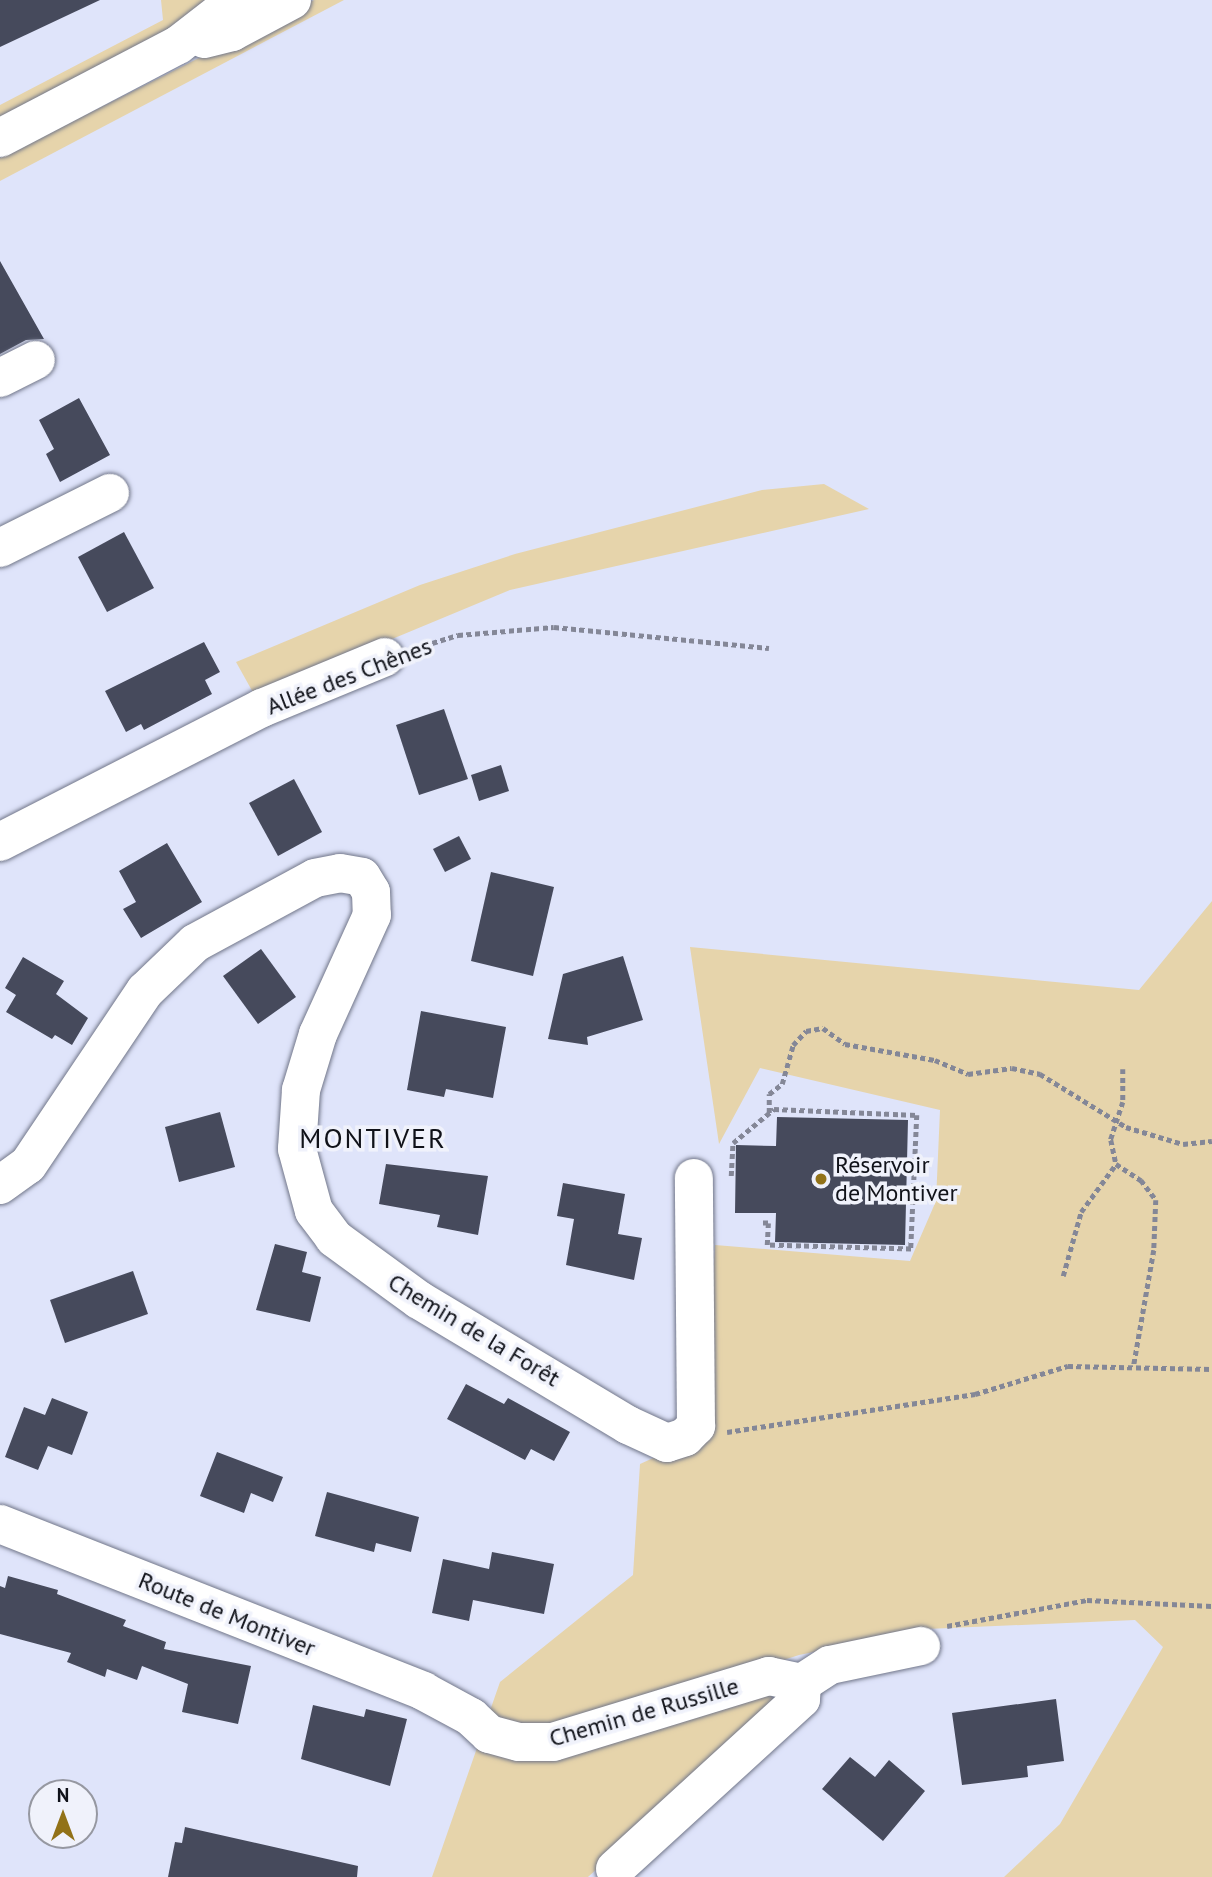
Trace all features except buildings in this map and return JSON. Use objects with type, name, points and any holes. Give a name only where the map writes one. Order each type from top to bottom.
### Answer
[{"type":"street","points":[[0,138],[178,45],[236,0]]},
{"type":"street","points":[[178,45],[232,32],[292,0]]},
{"type":"street","points":[[0,378],[36,360]]},
{"type":"street","points":[[0,548],[110,493]]},
{"type":"street","name":"Allée des Chênes","points":[[0,842],[262,708],[385,657]]},
{"type":"street","name":"Chemin de la Forêt","points":[[0,1185],[28,1165],[145,990],[195,943],[315,878],[340,873],[362,877],[371,891],[372,915],[318,1034],[301,1090],[297,1149],[314,1211],[334,1238],[419,1300],[628,1425],[667,1443],[685,1437],[696,1426]]},
{"type":"street","points":[[696,1426],[712,1180]]},
{"type":"street","name":"Route de Montiver","points":[[0,1524],[453,1707]]},
{"type":"street","points":[[615,1869],[801,1699],[802,1683],[830,1665],[921,1646]]},
{"type":"street","name":"Chemin de Russille","points":[[453,1707],[489,1734],[519,1742],[553,1742],[769,1676],[802,1683]]},
{"type":"path","name":"Allée des Chênes","points":[[385,657],[458,635],[513,627],[769,648]]},
{"type":"path","points":[[769,1114],[769,1094],[782,1084],[793,1045],[806,1031],[823,1028],[845,1044],[934,1060],[968,1074],[1012,1068],[1040,1074],[1063,1084],[1116,1123],[1183,1144],[1212,1141]]},
{"type":"path","points":[[1123,1069],[1123,1102],[1111,1140],[1116,1164],[1141,1180],[1156,1200],[1154,1250],[1134,1364]]},
{"type":"path","points":[[712,1180],[733,1143],[774,1109],[917,1115],[911,1249],[767,1245],[768,1223],[762,1223]]},
{"type":"path","points":[[1063,1276],[1081,1212],[1116,1164]]},
{"type":"path","points":[[696,1426],[722,1432],[758,1430],[975,1394],[1068,1366],[1134,1364],[1212,1369]]},
{"type":"path","points":[[921,1646],[948,1625],[1087,1600],[1212,1606]]},
{"type":"shaded area","points":[[161,0],[217,0],[214,6],[0,118],[0,105],[163,20]]},
{"type":"shaded area","points":[[314,0],[344,0],[0,181],[0,158]]},
{"type":"shaded area","points":[[824,484],[869,509],[510,590],[255,696],[236,662],[420,585],[515,554],[762,490]]},
{"type":"shaded area","points":[[1212,901],[1212,1877],[1004,1877],[1060,1824],[1163,1647],[1135,1620],[927,1629],[799,1655],[734,1676],[763,1689],[773,1698],[775,1707],[588,1877],[432,1877],[500,1682],[633,1575],[640,1464],[704,1435],[715,1245],[910,1261],[936,1201],[940,1110],[760,1068],[719,1144],[690,947],[1139,990]]},
{"type":"place","name":"Réservoir de Montiver","points":[[821,1179]]},
{"type":"district","name":"MONTIVER","points":[[373,1138]]}]
